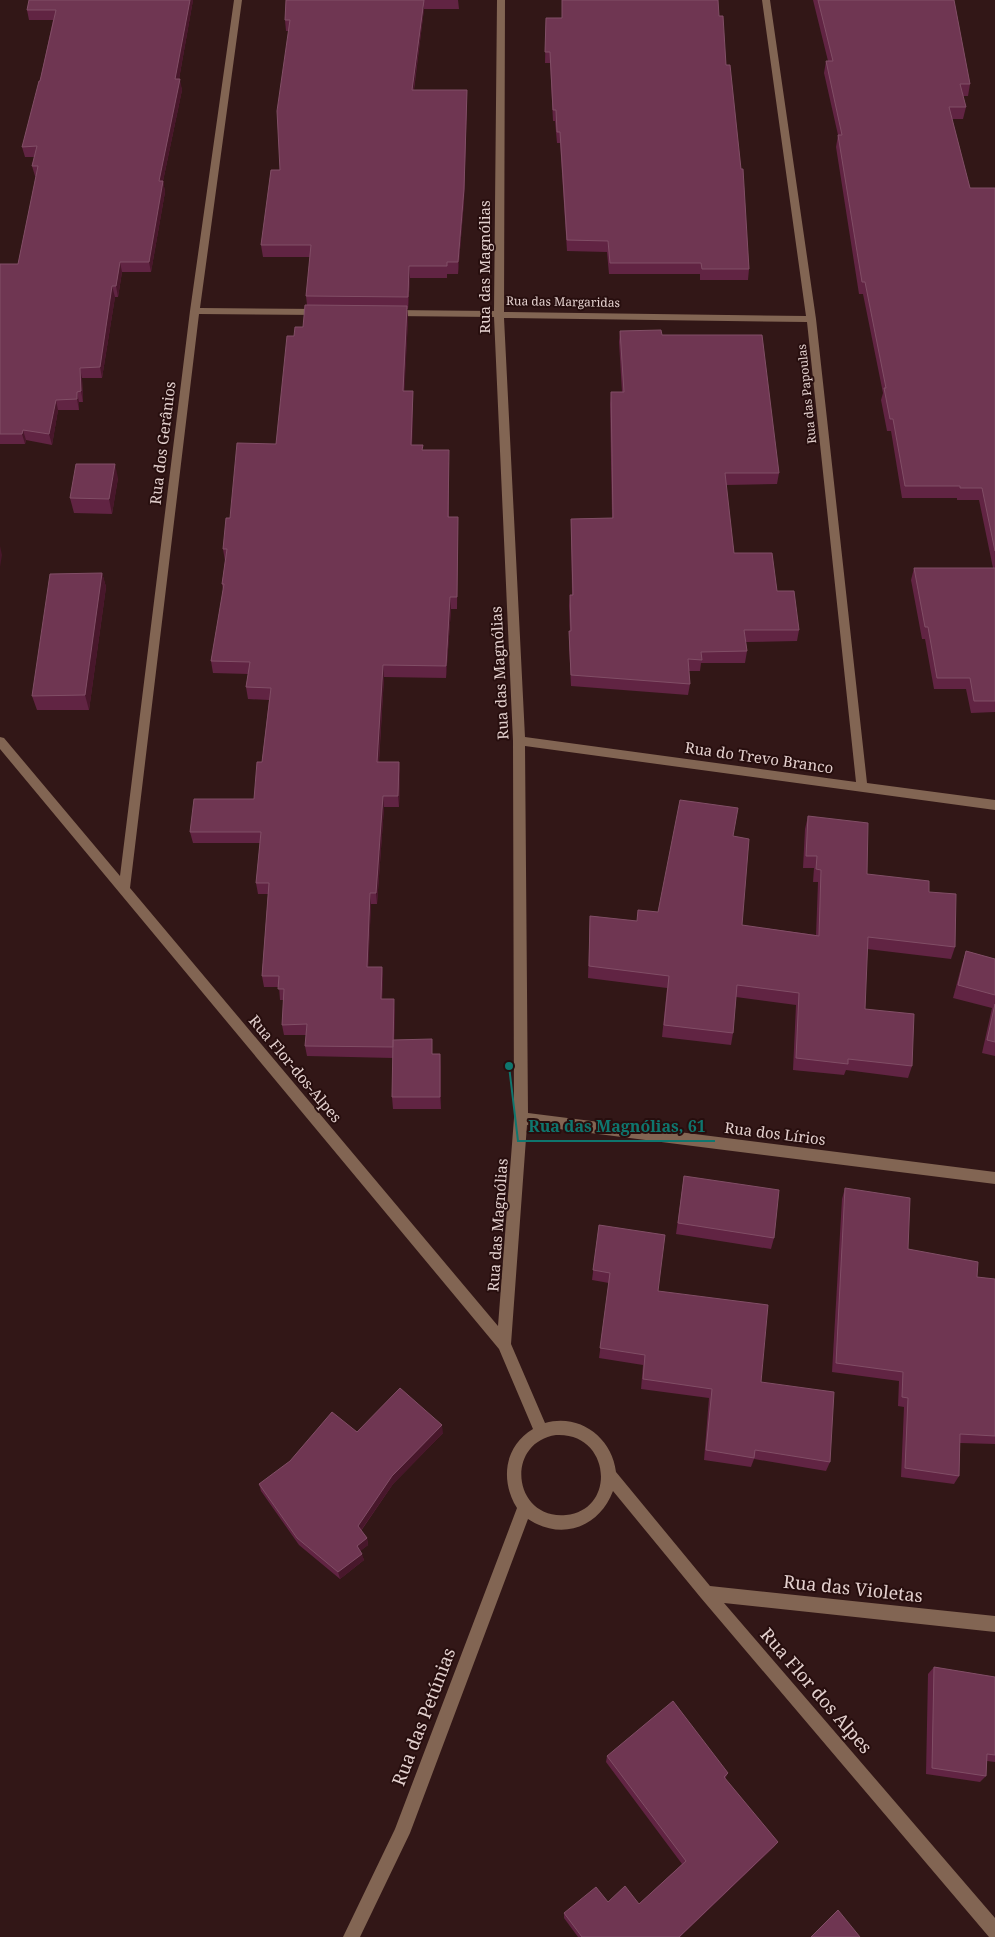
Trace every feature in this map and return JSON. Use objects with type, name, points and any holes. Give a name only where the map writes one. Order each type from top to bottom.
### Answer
[{"type":"street","name":"Rua dos Gerânios","points":[[124,890],[195,311],[238,0]]},
{"type":"street","name":"Rua das Magnólias","points":[[501,0],[499,314],[519,741],[521,1118],[504,1344]]},
{"type":"street","name":"Rua das Papoulas","points":[[766,0],[811,319],[862,786]]},
{"type":"street","points":[[195,311],[332,312]]},
{"type":"street","name":"Rua das Margaridas","points":[[381,313],[811,319]]},
{"type":"street","name":"Rua Flor-dos-Alpes","points":[[0,741],[504,1344],[541,1431]]},
{"type":"street","name":"Rua do Trevo Branco","points":[[519,741],[995,805]]},
{"type":"street","name":"Rua dos Lírios","points":[[521,1118],[995,1178]]},
{"type":"street","points":[[557,1427],[586,1434],[598,1445],[606,1459],[610,1475],[607,1492],[598,1505],[586,1516],[570,1521],[553,1521],[537,1516],[525,1506],[516,1493],[512,1478],[514,1463],[519,1449],[529,1438],[541,1431],[557,1427]]},
{"type":"street","name":"Rua Flor dos Alpes","points":[[610,1475],[706,1593],[995,1931]]},
{"type":"street","name":"Rua das Petúnias","points":[[351,1937],[402,1833],[525,1506]]},
{"type":"street","name":"Rua das Violetas","points":[[706,1593],[995,1624]]},
{"type":"building","points":[[29,0],[190,0],[175,79],[180,79],[159,181],[163,181],[149,262],[120,262],[116,286],[112,286],[100,367],[80,368],[81,391],[77,392],[77,399],[56,400],[49,434],[23,430],[22,434],[0,434],[0,264],[18,264],[38,166],[32,166],[37,146],[22,147],[40,81],[56,10],[27,10]]},
{"type":"building","points":[[286,0],[424,0],[412,90],[467,90],[464,189],[458,262],[447,262],[447,266],[409,266],[408,297],[306,296],[311,245],[261,245],[271,170],[280,170],[277,111],[290,20],[285,20]]},
{"type":"building","points":[[562,0],[718,0],[719,16],[723,16],[726,65],[730,65],[741,169],[743,169],[749,269],[702,269],[701,263],[610,263],[608,241],[567,240],[560,132],[557,132],[556,110],[553,110],[550,52],[545,52],[546,18],[562,18]]},
{"type":"building","points":[[818,0],[954,0],[970,84],[960,84],[966,107],[949,107],[970,188],[995,188],[995,551],[982,488],[905,486],[893,419],[890,419],[884,388],[886,388],[865,282],[862,282],[838,135],[842,135],[826,61],[833,61]]},
{"type":"building","points":[[305,305],[407,306],[403,391],[413,391],[411,445],[423,445],[422,450],[449,450],[448,517],[458,517],[457,597],[450,597],[446,666],[383,665],[377,762],[399,762],[398,796],[383,796],[376,893],[370,893],[367,967],[382,967],[381,999],[394,999],[393,1047],[305,1046],[307,1024],[282,1025],[284,989],[278,989],[279,976],[262,976],[269,883],[256,883],[261,832],[190,832],[194,799],[254,799],[257,762],[262,762],[271,688],[246,687],[250,662],[211,661],[224,584],[222,584],[227,549],[223,549],[226,518],[230,518],[237,443],[276,444],[287,336],[294,336],[295,327],[303,327]]},
{"type":"building","points":[[661,330],[662,335],[762,335],[779,473],[725,473],[734,553],[772,553],[777,591],[794,591],[799,630],[744,630],[747,651],[701,652],[702,660],[688,659],[690,684],[571,675],[569,631],[571,631],[570,595],[573,595],[571,519],[613,518],[611,392],[624,392],[620,331]]},
{"type":"building","points":[[76,464],[115,464],[109,499],[70,498]]},
{"type":"building","points":[[914,568],[995,568],[995,701],[974,701],[970,678],[937,678],[928,627],[925,627]]},
{"type":"building","points":[[102,573],[85,695],[32,696],[50,574]]},
{"type":"building","points":[[680,800],[738,808],[733,836],[749,839],[742,925],[819,936],[821,870],[816,869],[817,856],[806,856],[808,816],[868,823],[867,874],[929,881],[929,892],[956,894],[955,947],[868,937],[865,1009],[914,1014],[912,1066],[848,1059],[848,1064],[796,1058],[799,993],[737,985],[733,1033],[664,1025],[669,976],[589,966],[590,916],[637,921],[638,910],[658,912]]},
{"type":"building","points":[[966,951],[995,959],[995,995],[958,985]]},
{"type":"building","points":[[995,1004],[995,1042],[987,1040]]},
{"type":"building","points":[[432,1039],[432,1054],[440,1054],[440,1097],[392,1097],[393,1040]]},
{"type":"building","points":[[684,1176],[779,1190],[774,1238],[678,1223]]},
{"type":"building","points":[[845,1188],[910,1198],[908,1249],[978,1262],[977,1277],[995,1279],[995,1436],[960,1434],[959,1476],[905,1468],[908,1398],[902,1397],[903,1372],[836,1363]]},
{"type":"building","points":[[599,1225],[665,1235],[658,1291],[768,1305],[761,1382],[834,1392],[830,1462],[755,1450],[754,1458],[706,1450],[712,1389],[643,1379],[645,1355],[600,1348],[610,1273],[593,1270]]},
{"type":"building","points":[[400,1388],[442,1425],[392,1476],[358,1526],[367,1538],[357,1546],[362,1554],[338,1572],[297,1538],[259,1484],[290,1461],[332,1412],[357,1432]]},
{"type":"building","points":[[934,1667],[995,1677],[995,1755],[987,1754],[986,1776],[932,1768]]},
{"type":"building","points":[[673,1701],[728,1773],[724,1777],[778,1842],[679,1937],[582,1937],[564,1913],[596,1887],[608,1902],[625,1886],[639,1904],[686,1861],[607,1756]]},
{"type":"building","points":[[838,1910],[860,1937],[811,1937]]},
{"type":"place","name":"Rua das Magnólias, 61","points":[[509,1066]]}]
